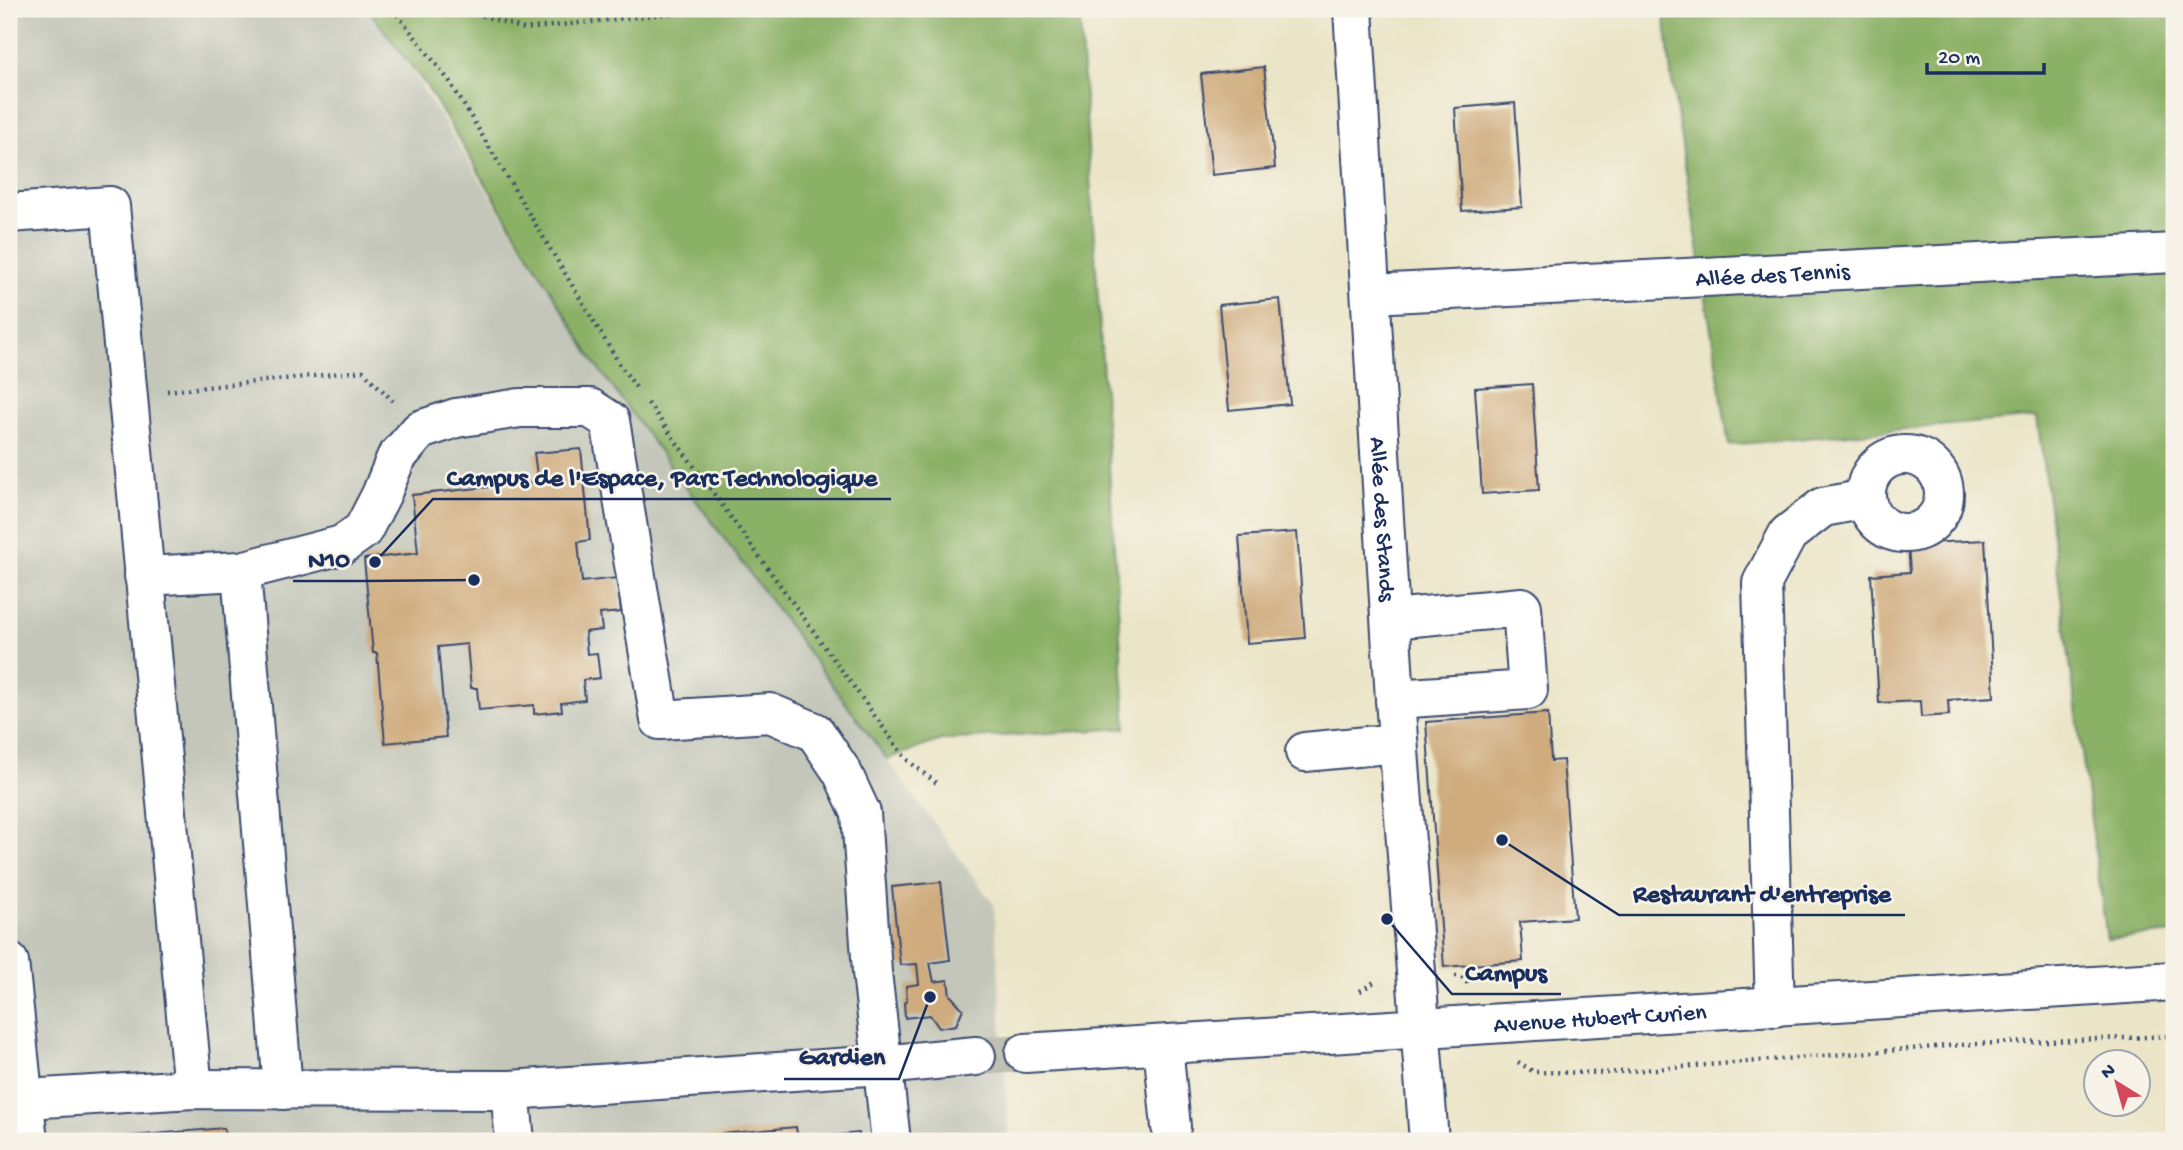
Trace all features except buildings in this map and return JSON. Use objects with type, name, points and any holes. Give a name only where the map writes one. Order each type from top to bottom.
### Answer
[{"type":"street","name":"Allée des Stands","points":[[1353,9],[1395,699],[1429,1141]]},
{"type":"street","points":[[9,214],[110,206],[192,1089]]},
{"type":"street","name":"Allée des Tennis","points":[[1372,294],[2174,253]]},
{"type":"street","points":[[144,576],[241,571],[342,545],[363,530],[396,458],[420,430],[456,418],[520,408],[590,408],[610,421],[660,720],[770,713],[815,732],[842,772],[861,813],[872,972],[891,1141]]},
{"type":"street","points":[[1775,1007],[1762,583],[1788,534],[1823,507],[1866,499]]},
{"type":"street","points":[[241,571],[283,1090]]},
{"type":"street","points":[[1391,619],[1522,607],[1528,690],[1395,699]]},
{"type":"street","points":[[1305,752],[1398,743]]},
{"type":"street","points":[[9,962],[17,1099],[28,1141]]},
{"type":"street","name":"Avenue Hubert Curien","points":[[1025,1054],[2174,981]]},
{"type":"street","points":[[1163,1045],[1171,1127]]},
{"type":"street","points":[[17,1099],[192,1089],[510,1090],[882,1065],[976,1056]]},
{"type":"street","points":[[510,1090],[515,1141]]},
{"type":"path","points":[[393,9],[450,82],[620,365],[906,759],[939,785]]},
{"type":"path","points":[[462,9],[524,29],[712,9]]},
{"type":"path","points":[[127,395],[363,371],[420,430]]},
{"type":"path","points":[[1514,1060],[1534,1072],[1606,1073],[1973,1044],[2174,1036]]},
{"type":"shaded area","points":[[9,9],[366,9],[403,57],[596,365],[994,905],[1009,1141],[9,1141]]},
{"type":"green space","points":[[368,9],[1079,9],[1126,728],[941,740],[887,759],[596,365],[427,87]]},
{"type":"green space","points":[[1664,9],[2174,9],[2174,933],[2107,939],[2037,417],[1729,445],[1671,75]]},
{"type":"tunnel","points":[[976,1056],[1025,1053]]},
{"type":"place","name":"Campus de l'Espace, Parc Technologique","points":[[375,562]]},
{"type":"place","name":"N10","points":[[474,580]]},
{"type":"place","name":"Restaurant d'entreprise","points":[[1502,840]]},
{"type":"place","name":"Campus","points":[[1387,919]]},
{"type":"place","name":"Gardien","points":[[930,997]]}]
